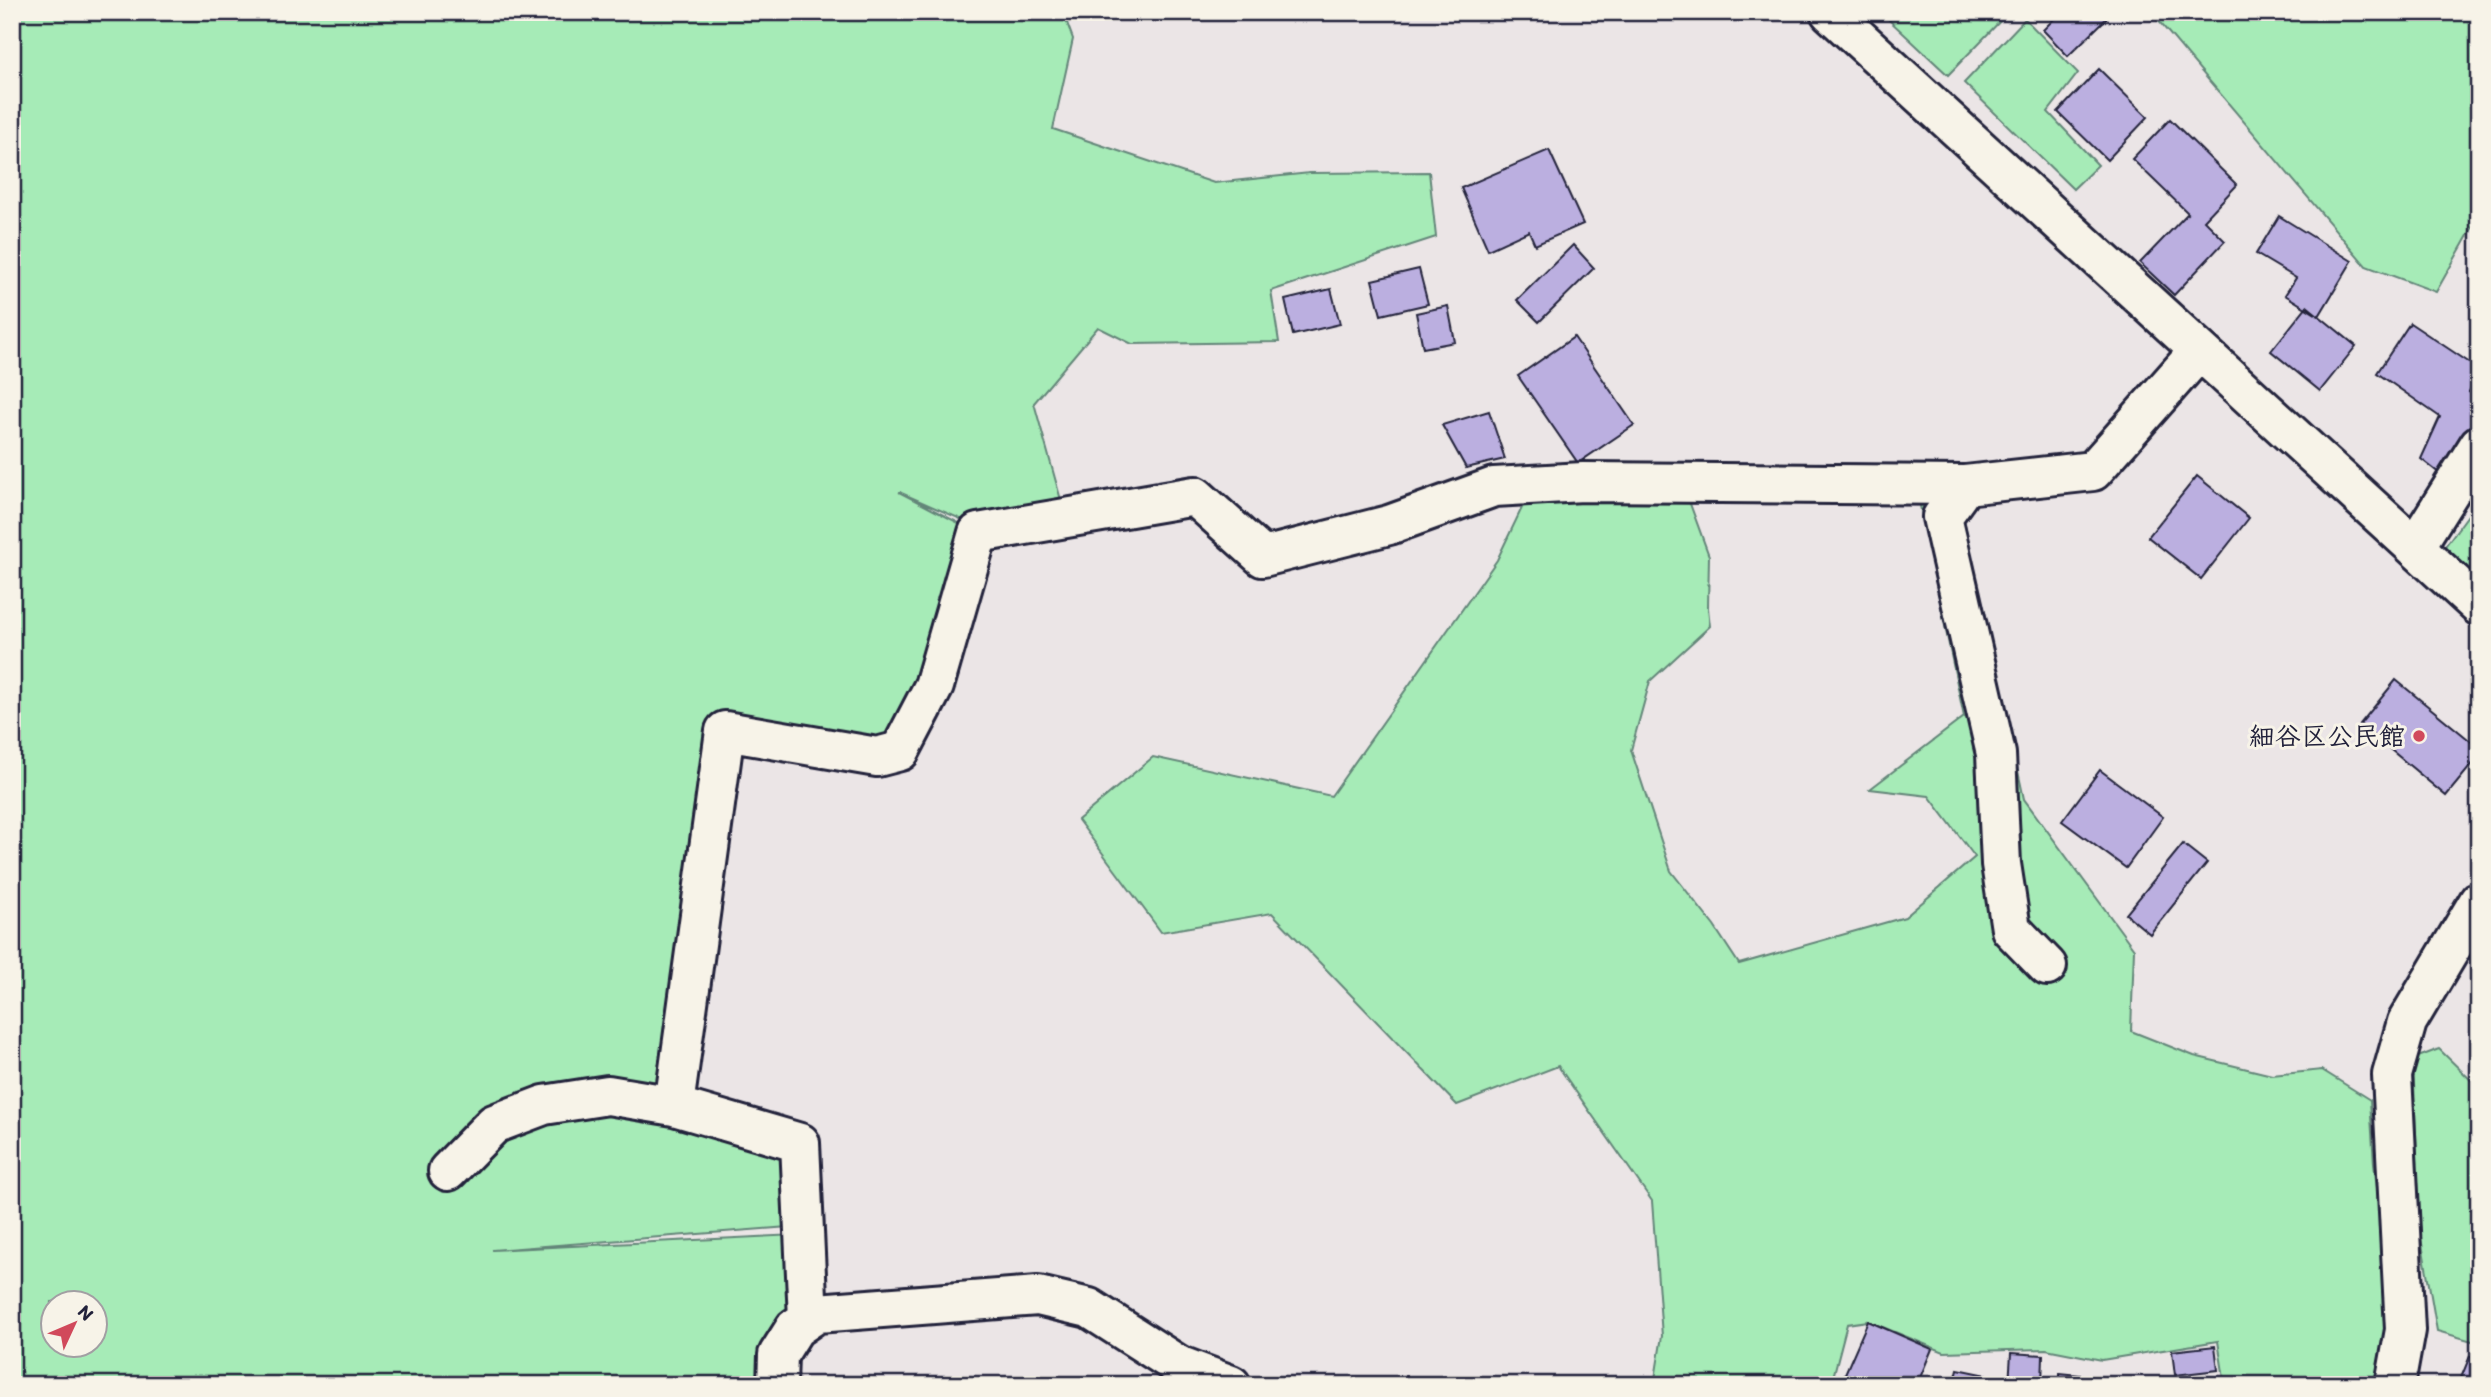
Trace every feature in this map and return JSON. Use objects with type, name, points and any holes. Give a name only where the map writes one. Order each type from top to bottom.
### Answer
[{"type":"street","points":[[1830,12],[2479,606]]},
{"type":"street","points":[[674,1106],[725,731],[877,757],[900,751],[934,686],[978,533],[1195,496],[1263,557],[1389,525],[1494,487],[1583,482],[1965,485],[2093,471],[2200,351]]},
{"type":"street","points":[[2415,547],[2479,445]]},
{"type":"street","points":[[1965,485],[1942,517],[1996,754],[2001,864],[2011,929],[2047,966]]},
{"type":"street","points":[[2395,1385],[2405,1330],[2392,1075],[2407,1022],[2479,901]]},
{"type":"street","points":[[448,1171],[494,1124],[544,1105],[608,1095],[674,1106],[800,1143],[808,1319]]},
{"type":"street","points":[[777,1385],[778,1355],[795,1328],[817,1314],[1038,1296],[1089,1308],[1178,1365],[1231,1385]]},
{"type":"green space","points":[[12,12],[1063,12],[1073,39],[1053,129],[1214,183],[1310,173],[1429,172],[1436,237],[1271,291],[1279,342],[1132,344],[1098,327],[1034,403],[1066,518],[972,524],[899,492],[978,533],[907,753],[725,732],[674,1098],[614,1109],[787,1150],[788,1227],[492,1250],[796,1235],[803,1309],[761,1385],[12,1385]]},
{"type":"green space","points":[[1896,12],[2009,12],[1948,75],[1889,20]]},
{"type":"green space","points":[[2151,12],[2479,12],[2479,216],[2436,292],[2366,266]]},
{"type":"green space","points":[[2025,19],[2078,73],[2048,112],[2098,165],[2073,189],[1964,83]]},
{"type":"green space","points":[[1685,490],[1709,556],[1710,626],[1650,681],[1631,750],[1671,871],[1714,926],[1739,964],[1905,917],[1975,857],[1929,796],[1870,789],[1964,717],[1919,501],[1960,501],[2024,799],[2134,949],[2131,1031],[2194,1056],[2272,1075],[2322,1070],[2370,1100],[2374,1164],[2394,1324],[2381,1385],[2225,1385],[2218,1341],[2102,1360],[2046,1349],[1944,1352],[1868,1321],[1847,1324],[1831,1385],[1654,1385],[1662,1336],[1652,1201],[1558,1066],[1457,1105],[1272,913],[1161,932],[1078,820],[1153,757],[1331,796],[1497,560],[1530,491]]},
{"type":"green space","points":[[2479,500],[2479,576],[2443,549]]},
{"type":"green space","points":[[2439,1049],[2479,1088],[2479,1343],[2437,1331],[2420,1232],[2413,1059]]},
{"type":"building","points":[[2061,12],[2101,12],[2107,18],[2068,56],[2043,30]]},
{"type":"building","points":[[2099,69],[2148,117],[2107,160],[2058,112]]},
{"type":"building","points":[[2170,119],[2237,185],[2204,220],[2225,241],[2174,295],[2140,263],[2188,213],[2132,159]]},
{"type":"building","points":[[1549,150],[1583,224],[1535,245],[1529,231],[1488,250],[1461,188]]},
{"type":"building","points":[[2279,216],[2352,261],[2319,316],[2285,295],[2296,278],[2256,254]]},
{"type":"building","points":[[1573,245],[1594,268],[1539,322],[1517,300]]},
{"type":"building","points":[[1419,269],[1428,304],[1381,315],[1372,280]]},
{"type":"building","points":[[1331,289],[1340,324],[1293,335],[1285,300]]},
{"type":"building","points":[[1448,306],[1455,342],[1423,348],[1416,313]]},
{"type":"building","points":[[2307,306],[2356,346],[2320,391],[2271,351]]},
{"type":"building","points":[[2410,323],[2479,369],[2469,392],[2479,401],[2479,422],[2444,477],[2421,459],[2440,417],[2377,373]]},
{"type":"building","points":[[1574,337],[1634,425],[1578,463],[1518,376]]},
{"type":"building","points":[[1489,411],[1505,459],[1466,468],[1442,425]]},
{"type":"building","points":[[2197,476],[2249,518],[2201,579],[2148,537]]},
{"type":"building","name":"細谷区公民館","points":[[2396,680],[2479,748],[2479,756],[2446,796],[2360,724]]},
{"type":"building","points":[[2100,770],[2163,817],[2126,868],[2062,821]]},
{"type":"building","points":[[2183,844],[2207,863],[2150,934],[2126,914]]},
{"type":"building","points":[[1868,1321],[1932,1349],[1917,1385],[1865,1385],[1844,1376]]},
{"type":"building","points":[[2215,1346],[2218,1370],[2175,1375],[2172,1351]]},
{"type":"building","points":[[2011,1353],[2043,1355],[2042,1385],[2009,1385]]},
{"type":"building","points":[[2470,1356],[2479,1360],[2479,1385],[2458,1385]]},
{"type":"building","points":[[1958,1369],[1992,1376],[1990,1385],[1954,1385]]},
{"type":"building","points":[[2060,1373],[2166,1384],[2166,1385],[2060,1385]]},
{"type":"place","name":"細谷区公民館","points":[[2419,736]]}]
